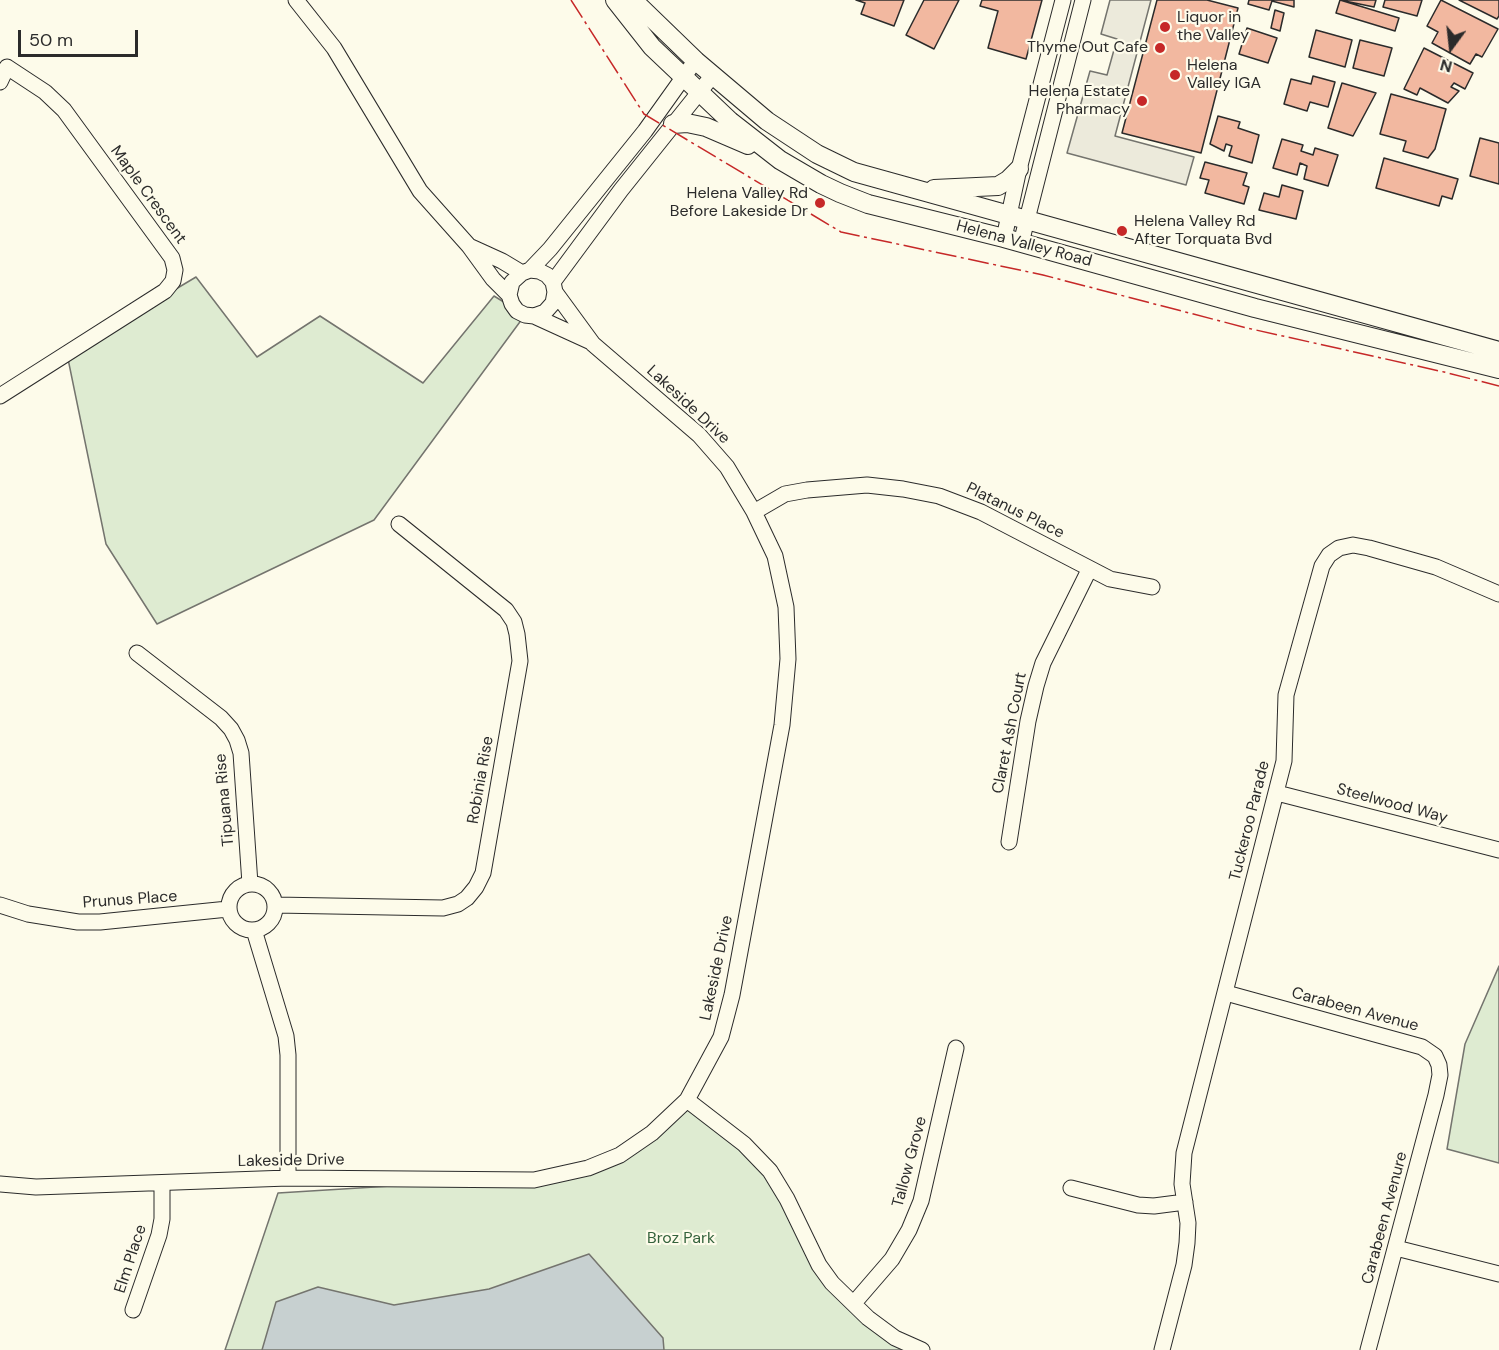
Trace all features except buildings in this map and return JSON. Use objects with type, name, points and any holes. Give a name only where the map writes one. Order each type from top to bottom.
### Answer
[{"type":"street","name":"Lakeside Drive","points":[[296,0],[334,48],[420,191],[509,295],[517,311],[534,316],[593,344]]},
{"type":"street","name":"Helena Valley Road","points":[[615,0],[652,47],[753,140],[780,160],[821,184],[868,204],[1012,240],[1255,308],[1499,369]]},
{"type":"street","name":"Helena Valley Road","points":[[633,0],[696,61],[767,121],[818,154],[854,172],[1499,351]]},
{"type":"street","points":[[1012,240],[1009,216],[1019,169],[1064,0]]},
{"type":"street","points":[[1012,240],[1027,221],[1083,0]]},
{"type":"street","points":[[509,295],[512,282],[550,249],[645,131],[696,61]]},
{"type":"street","name":"Maple Crescent","points":[[0,82],[7,67],[45,92],[64,110],[172,258],[175,270],[174,281],[165,291],[0,396]]},
{"type":"street","points":[[534,316],[545,312],[553,303],[554,287],[621,190],[713,75]]},
{"type":"street","points":[[673,124],[687,123],[706,127],[780,160]]},
{"type":"street","points":[[915,189],[998,186],[1019,169]]},
{"type":"street","name":"Lakeside Drive","points":[[0,1184],[36,1187],[288,1178],[534,1180],[588,1168],[620,1155],[652,1133],[687,1100],[721,1037],[732,995],[782,725],[788,659],[786,607],[775,556],[754,512],[727,467],[699,435],[593,344],[547,276],[539,271],[526,271],[469,246]]},
{"type":"street","name":"Platanus Place","points":[[754,512],[785,494],[807,490],[867,485],[903,489],[939,496],[981,512],[1110,579],[1152,587]]},
{"type":"street","name":"Robinia Rise","points":[[275,905],[443,908],[458,904],[467,898],[483,873],[520,662],[517,634],[514,622],[506,610],[399,524]]},
{"type":"street","name":"Tuckeroo Parade","points":[[1162,1350],[1184,1265],[1188,1223],[1182,1184],[1184,1154],[1277,793],[1284,761],[1286,695],[1322,566],[1329,555],[1339,548],[1353,545],[1436,567],[1499,594]]},
{"type":"street","name":"Claret Ash Court","points":[[1009,842],[1028,721],[1036,686],[1043,663],[1089,570]]},
{"type":"street","name":"Tipuana Rise","points":[[137,653],[221,718],[237,740],[241,753],[250,884]]},
{"type":"street","name":"Steelwood Way","points":[[1277,793],[1499,850]]},
{"type":"street","points":[[250,884],[267,889],[275,905],[270,922],[254,930],[237,925],[228,909],[234,892],[241,886],[250,884]]},
{"type":"street","name":"Prunus Place","points":[[0,905],[28,914],[78,922],[100,922],[228,909]]},
{"type":"street","points":[[254,930],[286,1036],[288,1178]]},
{"type":"street","name":"Carabeen Avenue","points":[[1226,993],[1422,1047],[1435,1056],[1439,1065],[1440,1076],[1436,1095]]},
{"type":"street","name":"Tallow Grove","points":[[854,1303],[892,1259],[909,1230],[921,1201],[956,1048]]},
{"type":"street","name":"Carabeen Avenure","points":[[1368,1350],[1436,1095]]},
{"type":"street","points":[[687,1100],[744,1144],[770,1171],[787,1199],[819,1265],[832,1283],[868,1318],[895,1338],[922,1350]]},
{"type":"street","name":"Elm Place","points":[[133,1310],[159,1235],[162,1219],[162,1183]]},
{"type":"street","points":[[1071,1188],[1138,1205],[1154,1206],[1185,1202]]},
{"type":"street","points":[[1396,1248],[1499,1274]]},
{"type":"green space","points":[[196,277],[257,357],[320,316],[423,383],[494,296],[525,315],[374,520],[157,624],[106,544],[67,354]]},
{"type":"green space","points":[[1499,966],[1499,1163],[1447,1149],[1465,1044]]},
{"type":"green space","name":"Broz Park","points":[[687,1100],[770,1171],[832,1283],[918,1350],[225,1350],[278,1193],[488,1180],[588,1168]]},
{"type":"shaded area","points":[[1110,0],[1151,0],[1115,136],[1194,157],[1186,185],[1067,153],[1090,71],[1107,75],[1117,39],[1101,34]]},
{"type":"shaded area","points":[[589,1254],[663,1338],[664,1350],[262,1350],[276,1302],[318,1287],[394,1305],[489,1289]]},
{"type":"power","points":[[571,0],[644,114],[841,232],[1043,275],[1247,328],[1499,386]]},
{"type":"place","name":"Liquor in the Valley","points":[[1165,27]]},
{"type":"place","name":"Thyme Out Cafe","points":[[1160,48]]},
{"type":"place","name":"Helena Valley IGA","points":[[1175,75]]},
{"type":"place","name":"Helena Estate Pharmacy","points":[[1142,101]]},
{"type":"place","name":"Helena Valley Rd Before Lakeside Dr","points":[[820,203]]},
{"type":"place","name":"Helena Valley Rd After Torquata Bvd","points":[[1122,231]]}]
